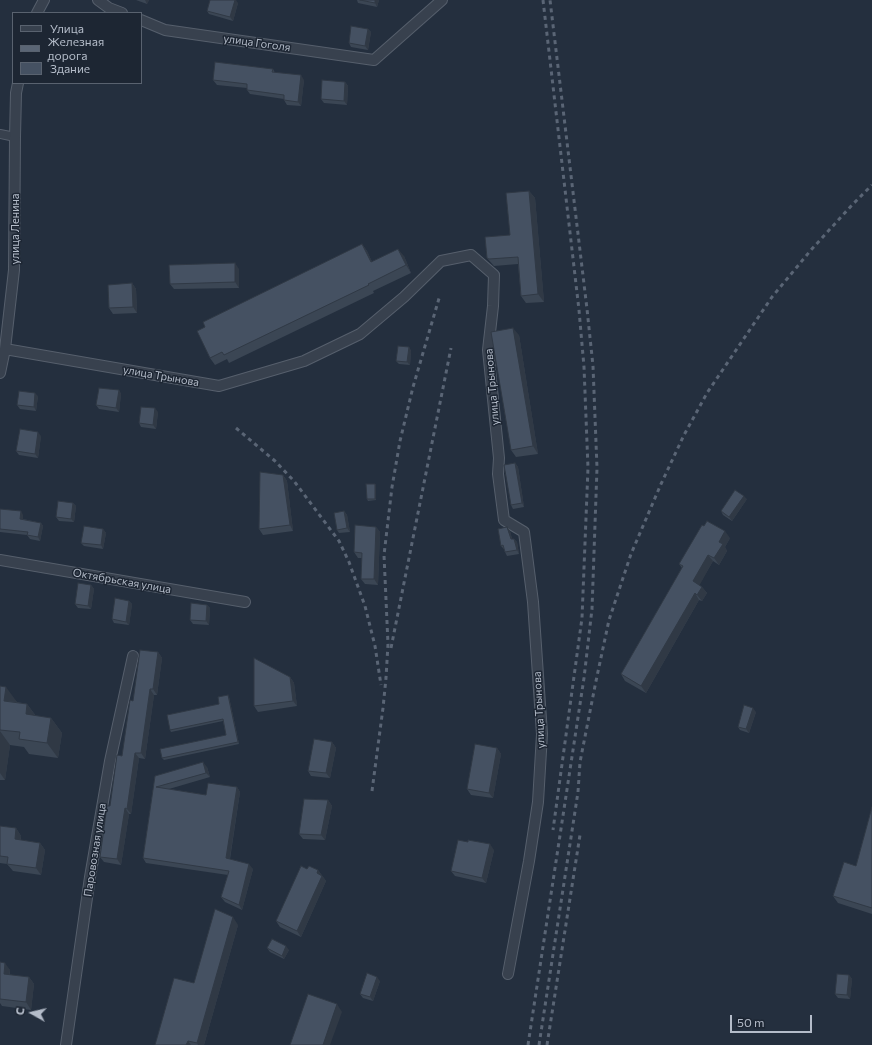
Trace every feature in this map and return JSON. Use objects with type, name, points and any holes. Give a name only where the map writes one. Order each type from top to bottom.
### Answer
[{"type":"street","points":[[38,12],[44,0]]},
{"type":"street","points":[[98,0],[109,8],[119,12]]},
{"type":"street","name":"улица Гоголя","points":[[142,20],[165,30],[374,60],[442,0]]},
{"type":"street","name":"улица Ленина","points":[[0,373],[5,349],[14,270],[15,137],[16,93],[18,84]]},
{"type":"street","points":[[0,134],[15,137]]},
{"type":"street","name":"улица Трынова","points":[[5,349],[219,386],[304,361],[360,334],[404,297],[441,261],[471,255],[494,275],[493,306],[488,350],[499,458],[498,474],[504,520],[524,532],[532,602],[542,734],[538,802],[524,890],[508,974]]},
{"type":"street","name":"Октябрьская улица","points":[[0,560],[245,602]]},
{"type":"street","name":"Паровозная улица","points":[[66,1045],[90,877],[110,761],[134,656]]},
{"type":"building","points":[[210,0],[235,0],[230,17],[207,11]]},
{"type":"building","points":[[360,0],[375,0],[375,3]]},
{"type":"building","points":[[351,26],[368,29],[365,46],[349,43]]},
{"type":"building","points":[[215,62],[273,69],[272,72],[301,75],[298,102],[284,100],[284,95],[247,90],[247,84],[213,80]]},
{"type":"building","points":[[322,80],[345,82],[344,101],[321,99]]},
{"type":"building","points":[[529,191],[538,294],[521,296],[518,257],[487,258],[485,237],[510,235],[506,193]]},
{"type":"building","points":[[362,244],[371,262],[398,249],[406,265],[368,284],[369,285],[224,355],[222,352],[210,358],[197,331],[205,327],[203,322]]},
{"type":"building","points":[[235,263],[235,282],[170,284],[169,265]]},
{"type":"building","points":[[132,283],[133,307],[109,308],[108,285]]},
{"type":"building","points":[[513,328],[533,446],[511,450],[491,332]]},
{"type":"building","points":[[398,346],[409,347],[407,362],[396,361]]},
{"type":"building","points":[[99,388],[119,390],[116,408],[96,405]]},
{"type":"building","points":[[19,391],[35,393],[34,407],[17,405]]},
{"type":"building","points":[[141,407],[155,408],[153,425],[139,423]]},
{"type":"building","points":[[20,429],[38,432],[35,454],[16,451]]},
{"type":"building","points":[[515,463],[522,503],[511,505],[504,465]]},
{"type":"building","points":[[260,472],[283,475],[290,525],[259,529]]},
{"type":"building","points":[[366,484],[375,484],[375,499],[367,499]]},
{"type":"building","points":[[735,490],[744,496],[729,517],[721,511]]},
{"type":"building","points":[[58,501],[73,503],[71,519],[56,517]]},
{"type":"building","points":[[0,509],[21,511],[20,519],[41,523],[38,537],[27,535],[28,532],[0,529]]},
{"type":"building","points":[[344,511],[347,528],[337,530],[334,513]]},
{"type":"building","points":[[707,521],[725,531],[719,542],[723,544],[714,558],[708,555],[693,581],[702,587],[697,595],[695,593],[641,686],[621,674],[683,566],[679,564],[702,525],[704,526]]},
{"type":"building","points":[[355,525],[376,527],[374,579],[361,579],[362,553],[354,552]]},
{"type":"building","points":[[84,526],[103,529],[101,545],[81,543]]},
{"type":"building","points":[[507,527],[511,539],[514,539],[517,550],[505,552],[503,545],[501,546],[498,529]]},
{"type":"building","points":[[78,583],[91,585],[88,606],[75,604]]},
{"type":"building","points":[[115,598],[129,601],[126,622],[112,619]]},
{"type":"building","points":[[191,603],[207,605],[206,621],[190,620]]},
{"type":"building","points":[[140,650],[158,652],[153,689],[150,689],[141,753],[135,753],[127,809],[125,808],[117,859],[100,857],[107,806],[110,806],[117,755],[122,756],[130,700],[133,701]]},
{"type":"building","points":[[254,658],[290,677],[293,701],[254,706]]},
{"type":"building","points":[[0,686],[6,687],[4,701],[27,704],[26,714],[51,718],[47,743],[19,739],[20,732],[0,730]]},
{"type":"building","points":[[228,695],[238,742],[162,758],[160,749],[226,735],[223,719],[170,730],[167,715],[219,704],[218,697]]},
{"type":"building","points":[[744,705],[753,708],[746,729],[738,727]]},
{"type":"building","points":[[314,739],[332,742],[326,773],[308,771]]},
{"type":"building","points":[[475,744],[497,748],[489,793],[467,789]]},
{"type":"building","points":[[203,762],[206,773],[156,787],[206,795],[208,783],[237,787],[226,858],[249,864],[239,905],[221,897],[229,871],[143,858],[155,776]]},
{"type":"building","points":[[304,799],[328,800],[321,835],[299,834]]},
{"type":"building","points":[[872,807],[872,908],[833,896],[844,862],[856,866]]},
{"type":"building","points":[[0,826],[16,828],[15,839],[40,843],[36,868],[7,864],[8,857],[0,856]]},
{"type":"building","points":[[458,840],[468,842],[468,840],[490,844],[482,878],[451,871]]},
{"type":"building","points":[[301,866],[307,869],[309,866],[318,870],[317,873],[322,876],[297,931],[276,921]]},
{"type":"building","points":[[215,909],[233,917],[197,1043],[188,1041],[186,1045],[155,1045],[174,978],[194,983]]},
{"type":"building","points":[[272,939],[286,946],[282,956],[267,948]]},
{"type":"building","points":[[0,962],[5,963],[4,974],[29,977],[26,1002],[0,999]]},
{"type":"building","points":[[367,973],[377,977],[370,997],[360,994]]},
{"type":"building","points":[[837,974],[849,975],[847,995],[835,994]]},
{"type":"building","points":[[308,994],[337,1004],[323,1045],[290,1045]]},
{"type":"railway","points":[[543,0],[579,310],[584,367],[588,468],[582,618],[553,830]]},
{"type":"railway","points":[[528,1045],[584,678],[592,609],[597,468],[593,366],[550,0]]},
{"type":"railway","points":[[539,1045],[578,792],[580,762],[609,620],[631,554],[684,435],[707,393],[772,297],[811,250],[872,185]]},
{"type":"railway","points":[[372,791],[386,678],[388,644],[384,555],[392,487],[400,441],[413,387],[440,295]]},
{"type":"railway","points":[[391,648],[451,348]]},
{"type":"railway","points":[[236,428],[275,461],[294,481],[339,541],[349,562],[365,606],[375,646],[381,685]]},
{"type":"railway","points":[[547,1045],[580,835]]}]
